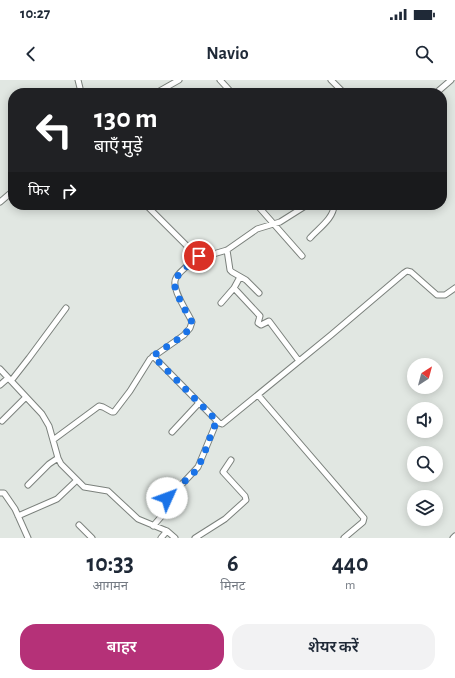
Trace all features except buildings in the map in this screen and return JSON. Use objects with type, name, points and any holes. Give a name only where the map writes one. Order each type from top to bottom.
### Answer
[{"type":"street","points":[[165,88],[179,80]]},
{"type":"street","points":[[220,80],[227,88]]},
{"type":"street","points":[[331,80],[339,88]]},
{"type":"street","points":[[442,88],[451,80]]},
{"type":"street","points":[[0,202],[8,196]]},
{"type":"street","points":[[152,210],[196,254],[199,256],[208,256],[227,250],[257,229],[280,222],[299,210]]},
{"type":"street","points":[[261,210],[302,256]]},
{"type":"street","points":[[310,238],[329,218],[333,210]]},
{"type":"street","points":[[227,250],[230,270],[246,280],[259,293]]},
{"type":"street","points":[[53,440],[99,406],[103,406],[114,412],[153,356],[184,335],[192,325],[191,319],[178,293],[175,281],[178,276],[199,256]]},
{"type":"street","points":[[153,356],[217,421],[222,424],[407,271],[411,272],[437,295],[445,295],[455,288]]},
{"type":"street","points":[[221,303],[234,288],[240,277]]},
{"type":"street","points":[[234,288],[260,316],[258,323],[261,325],[269,321],[299,360]]},
{"type":"street","points":[[0,384],[9,380],[29,358],[66,308]]},
{"type":"street","points":[[0,369],[46,420],[61,464],[84,487],[108,491],[138,519],[168,531],[175,538]]},
{"type":"street","points":[[258,395],[364,518],[363,522],[344,538]]},
{"type":"street","points":[[2,421],[26,397]]},
{"type":"street","points":[[172,432],[199,403]]},
{"type":"street","points":[[153,526],[168,509],[167,498],[169,494],[183,483],[198,466],[217,421]]},
{"type":"street","points":[[28,485],[49,464],[58,458]]},
{"type":"street","points":[[195,538],[225,519],[246,500],[245,496],[223,472],[231,460]]},
{"type":"street","points":[[18,516],[57,499],[77,480]]},
{"type":"street","points":[[0,493],[6,497],[18,516],[28,538]]},
{"type":"street","points":[[79,525],[92,538]]},
{"type":"street","points":[[161,538],[168,531]]},
{"type":"route","points":[[167,498],[169,494],[177,489],[193,474],[205,452],[217,421],[153,356],[184,335],[192,325],[191,319],[180,300],[175,286],[175,278],[199,256]]}]
